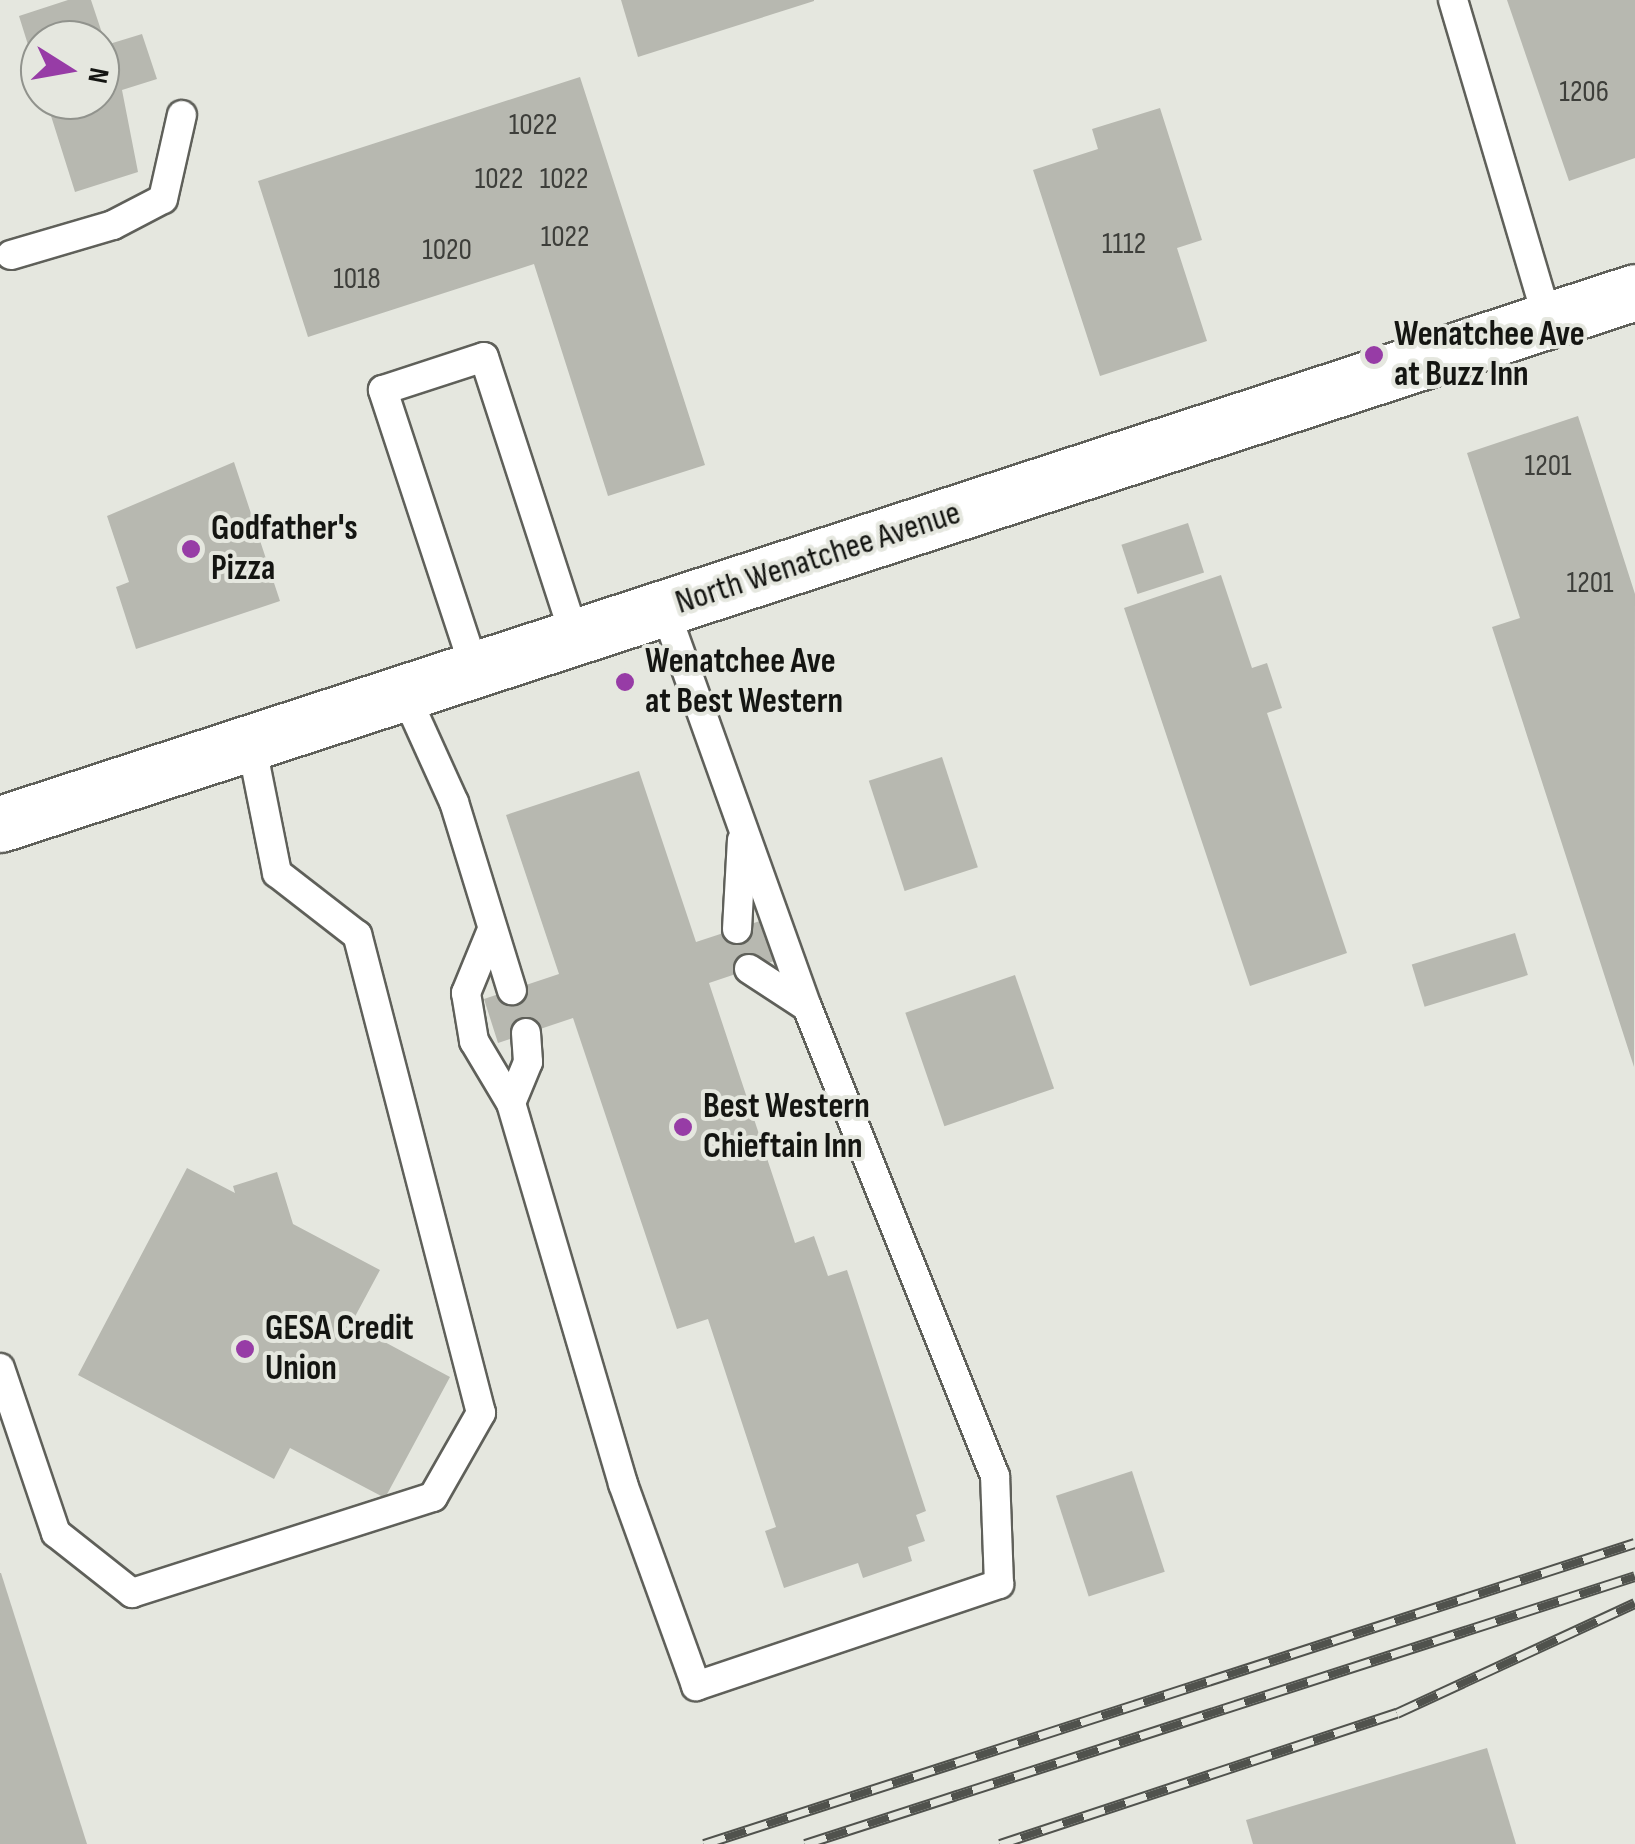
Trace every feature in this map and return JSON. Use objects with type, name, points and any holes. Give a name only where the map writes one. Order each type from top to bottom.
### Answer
[{"type":"main road","name":"North Wenatchee Avenue","points":[[0,824],[1635,292]]},
{"type":"lane","points":[[1454,0],[1548,321]]},
{"type":"lane","points":[[11,255],[113,225],[163,199],[182,116]]},
{"type":"lane","points":[[475,670],[384,390],[484,357],[576,636]]},
{"type":"lane","points":[[491,932],[466,993],[474,1041],[510,1103],[623,1484],[696,1686],[999,1584],[995,1476],[807,1007],[664,608]]},
{"type":"lane","points":[[404,692],[454,802],[512,990]]},
{"type":"lane","points":[[0,1368],[56,1533],[132,1593],[433,1497],[481,1413],[357,935],[277,873],[251,742]]},
{"type":"lane","points":[[736,928],[743,828]]},
{"type":"lane","points":[[749,969],[807,1007]]},
{"type":"lane","points":[[510,1103],[528,1062],[526,1033]]},
{"type":"building","points":[[68,0],[91,0],[98,20],[20,20],[19,16]]},
{"type":"building","points":[[621,0],[814,0],[814,1],[638,57]]},
{"type":"building","points":[[1507,0],[1635,0],[1635,158],[1569,181]]},
{"type":"building","points":[[142,34],[157,79],[122,90],[138,172],[75,192],[52,120],[120,120],[120,41]]},
{"type":"building","points":[[580,77],[705,465],[608,496],[534,264],[308,337],[258,181]]},
{"type":"building","points":[[1160,108],[1202,240],[1177,248],[1207,341],[1100,376],[1033,170],[1098,149],[1092,129]]},
{"type":"building","points":[[1578,416],[1635,594],[1634,1067],[1492,627],[1520,618],[1467,453]]},
{"type":"building","name":"Godfather's Pizza","points":[[234,462],[280,601],[136,649],[116,587],[129,582],[107,516]]},
{"type":"building","points":[[1188,523],[1204,572],[1137,594],[1121,545]]},
{"type":"building","points":[[1221,575],[1252,668],[1267,663],[1282,708],[1267,713],[1347,953],[1250,986],[1124,608]]},
{"type":"building","points":[[942,757],[978,867],[905,891],[869,781]]},
{"type":"building","name":"Best Western Chieftain Inn","points":[[639,771],[696,942],[763,920],[777,960],[709,983],[795,1243],[814,1236],[828,1276],[847,1270],[926,1511],[916,1515],[925,1541],[908,1547],[912,1561],[863,1578],[858,1563],[784,1588],[765,1531],[776,1527],[708,1319],[677,1329],[573,1018],[498,1043],[484,999],[559,974],[506,815]]},
{"type":"building","points":[[1515,933],[1528,975],[1425,1007],[1412,965]]},
{"type":"building","points":[[1015,975],[1054,1088],[944,1126],[905,1013]]},
{"type":"building","name":"GESA Credit Union","points":[[187,1168],[235,1193],[233,1186],[277,1172],[293,1224],[380,1270],[351,1324],[450,1377],[385,1498],[290,1448],[274,1479],[78,1375]]},
{"type":"building","points":[[1132,1471],[1165,1572],[1089,1597],[1056,1496]]},
{"type":"building","points":[[1,1573],[87,1844],[0,1844]]},
{"type":"building","points":[[1487,1748],[1516,1844],[1253,1844],[1246,1820]]},
{"type":"railway","points":[[704,1844],[1635,1543]]},
{"type":"railway","points":[[805,1844],[1635,1576]]},
{"type":"railway","points":[[1000,1844],[1397,1713],[1635,1603]]},
{"type":"place","name":"Wenatchee Ave at Buzz Inn","points":[[1374,355]]},
{"type":"place","name":"Godfather's Pizza","points":[[191,549]]},
{"type":"place","name":"Wenatchee Ave at Best Western","points":[[625,682]]},
{"type":"place","name":"Best Western Chieftain Inn","points":[[683,1127]]},
{"type":"place","name":"GESA Credit Union","points":[[245,1349]]}]
